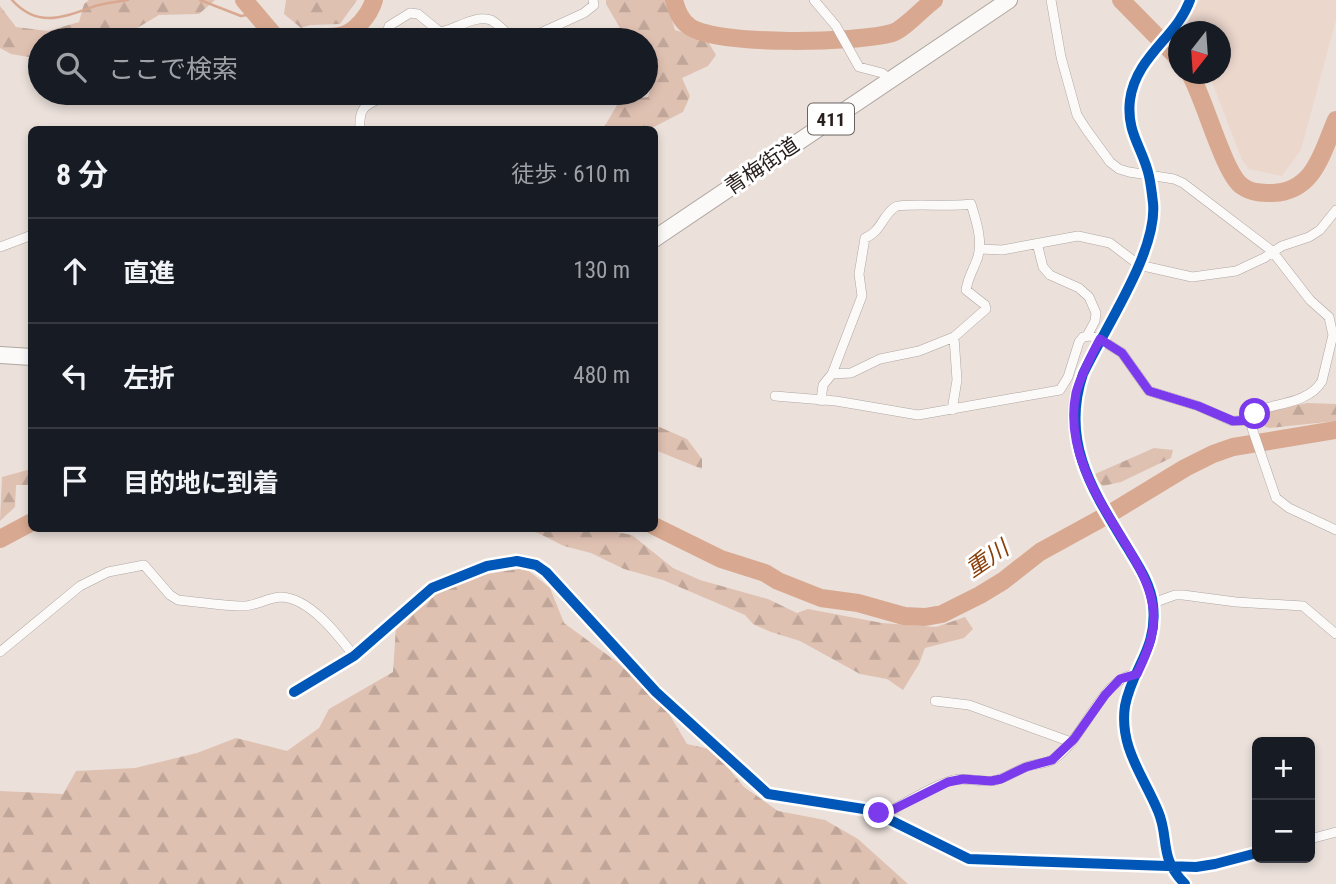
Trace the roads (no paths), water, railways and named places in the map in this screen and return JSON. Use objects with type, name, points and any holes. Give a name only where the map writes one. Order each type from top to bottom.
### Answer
[{"type":"highway","name":"青梅街道","points":[[658,236],[1009,0]]},
{"type":"highway","points":[[0,355],[28,356]]},
{"type":"street","points":[[551,28],[584,13],[594,5],[593,0]]},
{"type":"street","points":[[814,0],[836,26],[859,67],[882,73],[890,79]]},
{"type":"street","points":[[1051,0],[1061,57],[1077,115],[1110,162],[1129,172],[1174,179],[1183,183],[1272,251],[1310,300],[1329,317],[1333,335],[1319,387],[1293,401],[1259,410],[1252,424],[1276,498],[1336,530]]},
{"type":"street","points":[[775,396],[909,415],[1060,390],[1068,377],[1079,342],[1094,337],[1139,265],[1152,230],[1153,207],[1149,175],[1133,136],[1130,100],[1134,84],[1150,53],[1181,18],[1190,0]]},
{"type":"street","points":[[388,28],[410,13],[418,15],[435,28]]},
{"type":"street","points":[[454,28],[484,19],[492,21],[500,28]]},
{"type":"street","points":[[360,126],[359,116],[366,105]]},
{"type":"street","points":[[821,401],[823,385],[832,374],[846,331],[862,296],[859,274],[865,238],[878,230],[893,208],[902,204],[933,207],[971,204],[980,249],[968,277],[966,290],[985,304],[986,309],[954,337],[919,351],[880,359],[852,373],[832,374]]},
{"type":"street","points":[[980,249],[1002,250],[1078,236],[1110,243],[1139,265],[1192,277],[1236,271],[1264,258],[1272,251],[1320,230],[1336,210]]},
{"type":"street","points":[[0,247],[28,236]]},
{"type":"street","points":[[1037,243],[1044,267],[1050,275],[1079,288],[1089,297],[1096,313],[1094,337],[1074,411],[1077,444],[1083,466],[1097,496],[1139,567],[1153,603],[1151,642],[1125,707],[1125,738],[1129,753],[1158,810],[1168,859],[1185,884]]},
{"type":"street","points":[[952,410],[957,380],[954,337]]},
{"type":"street","points":[[1094,337],[1122,353],[1149,391],[1198,406],[1233,421],[1252,424]]},
{"type":"street","points":[[294,692],[354,656],[432,588],[487,566],[527,562],[546,572],[656,692],[761,790],[776,797],[870,810],[969,859],[1196,867],[1252,854]]},
{"type":"street","points":[[0,652],[80,586],[108,572],[144,565],[170,595],[178,600],[243,606],[276,597],[289,598],[333,628],[354,656]]},
{"type":"street","points":[[1153,603],[1183,595],[1236,602],[1297,605],[1335,628]]},
{"type":"street","points":[[886,816],[890,811],[948,782],[963,779],[1001,779],[1026,767],[1052,760],[1071,742],[1120,679],[1137,674]]},
{"type":"street","points":[[936,701],[969,705],[1071,742]]},
{"type":"street","points":[[1315,838],[1336,832]]},
{"type":"waterway","points":[[12,0],[22,9],[42,18],[62,17],[99,5],[128,0]]},
{"type":"waterway","points":[[200,0],[241,16],[257,13]]},
{"type":"waterway","points":[[244,0],[268,28]]},
{"type":"waterway","points":[[355,28],[374,0]]},
{"type":"waterway","points":[[674,0],[684,21],[690,27],[706,33],[789,41],[849,39],[892,33],[934,0]]},
{"type":"waterway","points":[[1121,0],[1168,48]]},
{"type":"waterway","points":[[1195,84],[1228,167],[1242,186],[1253,191],[1273,193],[1287,191],[1299,185],[1315,168],[1336,120]]},
{"type":"waterway","name":"重川","points":[[658,528],[721,559],[765,573],[821,598],[858,603],[904,616],[925,617],[942,614],[980,595],[1040,552],[1213,454],[1233,447],[1336,430]]},
{"type":"waterway","name":"重川","points":[[0,539],[28,524]]}]
